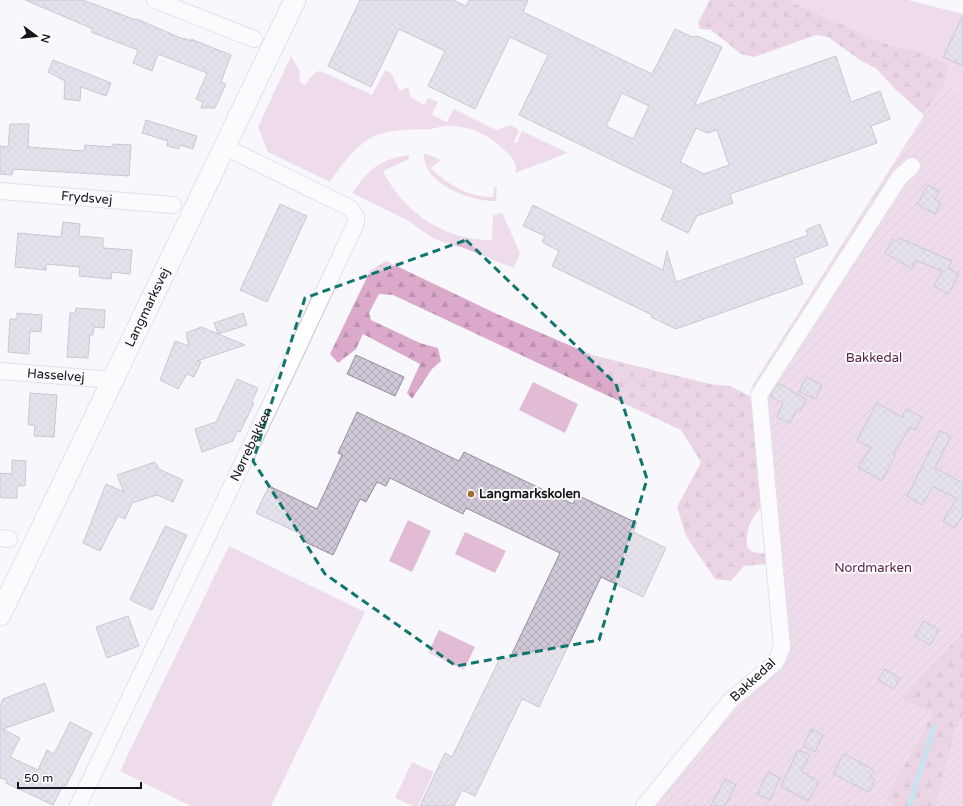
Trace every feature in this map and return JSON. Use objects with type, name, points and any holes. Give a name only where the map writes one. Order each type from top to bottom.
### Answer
[{"type":"main road","name":"Langmarksvej","points":[[0,615],[296,0]]},
{"type":"street","points":[[155,0],[254,39]]},
{"type":"street","name":"Nørrebakken","points":[[78,806],[356,223],[356,217],[350,208],[225,147]]},
{"type":"street","name":"Bakkedal","points":[[644,806],[731,700],[775,663],[782,648],[770,497],[759,395],[899,178],[912,166]]},
{"type":"street","name":"Frydsvej","points":[[0,191],[173,205]]},
{"type":"street","name":"Hasselvej","points":[[0,371],[112,380]]},
{"type":"highlighted area","points":[[466,240],[616,384],[647,479],[599,640],[456,666],[325,574],[253,461],[305,298]]},
{"type":"green space","points":[[710,0],[788,0],[883,43],[918,52],[944,63],[949,70],[944,84],[924,115],[894,88],[877,69],[860,60],[828,37],[816,35],[754,57],[741,54],[711,30],[700,29],[698,23]]},
{"type":"green space","points":[[788,0],[908,0],[963,14],[963,19],[943,56],[963,66],[963,95],[944,84],[949,70],[918,52],[883,43]]},
{"type":"green space","points":[[291,56],[299,70],[300,82],[305,85],[315,72],[321,71],[372,95],[385,70],[391,73],[400,91],[408,87],[411,97],[424,105],[428,98],[438,102],[432,115],[447,122],[454,109],[496,130],[510,125],[519,130],[514,142],[517,143],[522,131],[568,153],[515,173],[515,162],[509,155],[497,143],[474,130],[460,127],[442,126],[431,129],[399,130],[376,135],[363,143],[347,159],[330,182],[268,152],[258,127]]},
{"type":"green space","name":"Nordmarken","points":[[944,84],[963,95],[963,632],[900,698],[932,715],[885,799],[895,806],[653,806],[734,704],[781,666],[790,641],[766,398],[752,386]]},
{"type":"green space","points":[[424,153],[441,160],[431,168],[444,180],[459,189],[476,195],[493,197],[494,187],[497,187],[496,201],[474,198],[462,194],[439,182],[431,174],[425,164]]},
{"type":"green space","points":[[409,155],[409,159],[383,171],[391,186],[402,199],[427,221],[458,235],[475,239],[492,240],[493,215],[502,213],[520,253],[514,268],[464,248],[434,239],[407,220],[352,193],[376,166],[390,159]]},
{"type":"green space","points":[[386,261],[497,314],[592,355],[710,384],[730,386],[751,397],[762,506],[754,516],[748,529],[747,547],[752,552],[768,554],[767,564],[744,566],[731,581],[715,579],[686,536],[677,507],[701,462],[681,430],[393,295],[379,294],[369,313],[371,320],[420,343],[438,348],[441,361],[432,369],[412,399],[407,393],[420,364],[363,334],[356,349],[338,363],[330,354],[370,271]]},
{"type":"green space","points":[[533,382],[578,404],[565,433],[519,410]]},
{"type":"green space","points":[[408,520],[431,531],[412,572],[389,561]]},
{"type":"green space","points":[[465,532],[506,551],[495,573],[455,554]]},
{"type":"green space","points":[[229,546],[365,612],[271,806],[191,806],[120,771]]},
{"type":"green space","points":[[439,630],[475,647],[464,670],[428,653]]},
{"type":"green space","points":[[963,632],[963,806],[895,806],[885,799],[932,715],[900,698]]},
{"type":"green space","points":[[963,714],[963,806],[935,806],[954,733]]},
{"type":"green space","points":[[412,762],[434,772],[418,806],[413,806],[395,798]]},
{"type":"building","points":[[25,0],[83,0],[136,20],[137,19],[183,39],[184,38],[191,41],[191,39],[231,55],[221,82],[226,84],[215,108],[201,108],[203,102],[196,99],[207,73],[158,54],[152,71],[133,63],[138,50],[91,32],[93,29]]},
{"type":"building","points":[[360,0],[453,0],[466,6],[469,0],[528,0],[523,12],[652,74],[675,29],[692,37],[697,36],[722,47],[694,106],[836,56],[851,102],[880,91],[890,119],[871,126],[877,143],[730,194],[733,203],[697,216],[688,233],[661,220],[674,190],[519,115],[548,55],[510,37],[475,109],[428,86],[445,51],[399,29],[371,87],[328,66]],"holes":[[[622,93],[649,106],[633,139],[606,126]],[[696,128],[707,133],[717,130],[729,165],[704,174],[680,162]]]},
{"type":"building","points":[[963,15],[963,66],[943,57]]},
{"type":"building","points":[[53,60],[111,83],[106,96],[81,87],[80,101],[64,99],[65,81],[48,72]]},
{"type":"building","points":[[146,120],[197,136],[193,149],[180,145],[179,149],[167,146],[168,141],[142,133]]},
{"type":"building","points":[[10,124],[29,124],[28,147],[84,151],[85,145],[113,147],[113,144],[131,145],[129,176],[13,169],[12,175],[0,174],[0,146],[8,147]]},
{"type":"building","points":[[928,185],[939,191],[935,199],[941,203],[935,214],[917,204]]},
{"type":"building","points":[[280,204],[307,216],[267,302],[240,290]]},
{"type":"building","points":[[533,205],[663,270],[667,251],[676,282],[808,235],[806,230],[820,224],[828,245],[794,258],[803,284],[676,329],[651,317],[652,315],[552,266],[559,251],[542,242],[545,236],[523,226]]},
{"type":"building","points":[[63,222],[80,224],[79,236],[103,238],[103,248],[132,250],[130,274],[112,272],[111,279],[79,276],[80,267],[46,264],[46,270],[15,267],[18,233],[61,237]]},
{"type":"building","points":[[899,238],[952,261],[948,268],[959,274],[948,294],[934,286],[942,271],[915,260],[912,269],[885,253],[893,239],[897,241]]},
{"type":"building","points":[[76,308],[105,310],[104,328],[94,327],[93,335],[90,335],[88,358],[67,357],[70,313],[75,313]]},
{"type":"building","points":[[17,313],[42,315],[41,332],[30,331],[29,354],[8,352],[10,319],[17,319]]},
{"type":"building","points":[[243,313],[247,325],[218,334],[214,323]]},
{"type":"building","points":[[201,327],[245,345],[197,361],[201,362],[194,377],[187,374],[178,389],[160,380],[175,341],[189,346],[186,333]]},
{"type":"building","points":[[356,355],[404,377],[395,396],[347,374]]},
{"type":"building","points":[[806,377],[822,385],[816,399],[799,392]]},
{"type":"building","points":[[237,379],[258,388],[252,402],[254,403],[240,432],[237,431],[233,441],[202,452],[195,429],[216,422]]},
{"type":"building","points":[[778,383],[806,399],[801,411],[797,409],[790,423],[777,417],[783,403],[770,396]]},
{"type":"building","points":[[30,393],[57,395],[54,437],[34,436],[35,425],[28,425]]},
{"type":"building","points":[[877,403],[902,417],[906,409],[922,417],[915,430],[910,427],[893,455],[895,456],[882,481],[858,467],[871,448],[857,440]]},
{"type":"building","points":[[357,412],[459,461],[464,452],[573,504],[577,495],[637,523],[633,532],[666,548],[643,597],[601,577],[539,707],[522,699],[475,796],[462,790],[454,806],[420,806],[445,753],[452,757],[501,656],[509,660],[560,553],[466,508],[463,514],[390,478],[386,486],[377,482],[366,502],[360,499],[333,555],[301,540],[303,535],[256,513],[269,486],[317,509],[342,455],[338,453]]},
{"type":"building","points":[[940,431],[951,436],[935,468],[963,483],[963,514],[955,528],[943,521],[957,498],[933,487],[922,505],[907,496]]},
{"type":"building","points":[[12,460],[26,461],[25,486],[17,486],[17,498],[3,498],[0,497],[0,473],[12,474]]},
{"type":"building","points":[[155,462],[159,469],[183,480],[173,502],[157,495],[132,503],[125,519],[118,516],[100,551],[83,543],[106,484],[124,492],[117,475]]},
{"type":"building","points":[[165,526],[187,535],[152,610],[130,599]]},
{"type":"building","points":[[128,616],[139,646],[107,658],[96,627]]},
{"type":"building","points":[[924,621],[939,630],[930,645],[915,636]]},
{"type":"building","points":[[885,669],[900,678],[894,689],[878,680]]},
{"type":"building","points":[[45,683],[54,711],[3,729],[20,738],[10,757],[38,770],[47,750],[54,754],[70,722],[92,733],[66,786],[63,785],[53,805],[6,783],[7,780],[0,778],[0,706],[3,699]]},
{"type":"building","points":[[812,729],[823,735],[815,752],[803,746]]},
{"type":"building","points":[[798,750],[810,755],[801,771],[819,782],[808,801],[781,786]]},
{"type":"building","points":[[844,754],[874,770],[870,777],[875,780],[869,792],[833,774]]},
{"type":"building","points":[[768,772],[780,778],[770,800],[757,794]]},
{"type":"building","points":[[725,779],[736,785],[725,806],[711,806]]},
{"type":"waterway","points":[[909,806],[934,727]]},
{"type":"place","name":"Langmarkskolen","points":[[471,494]]}]
